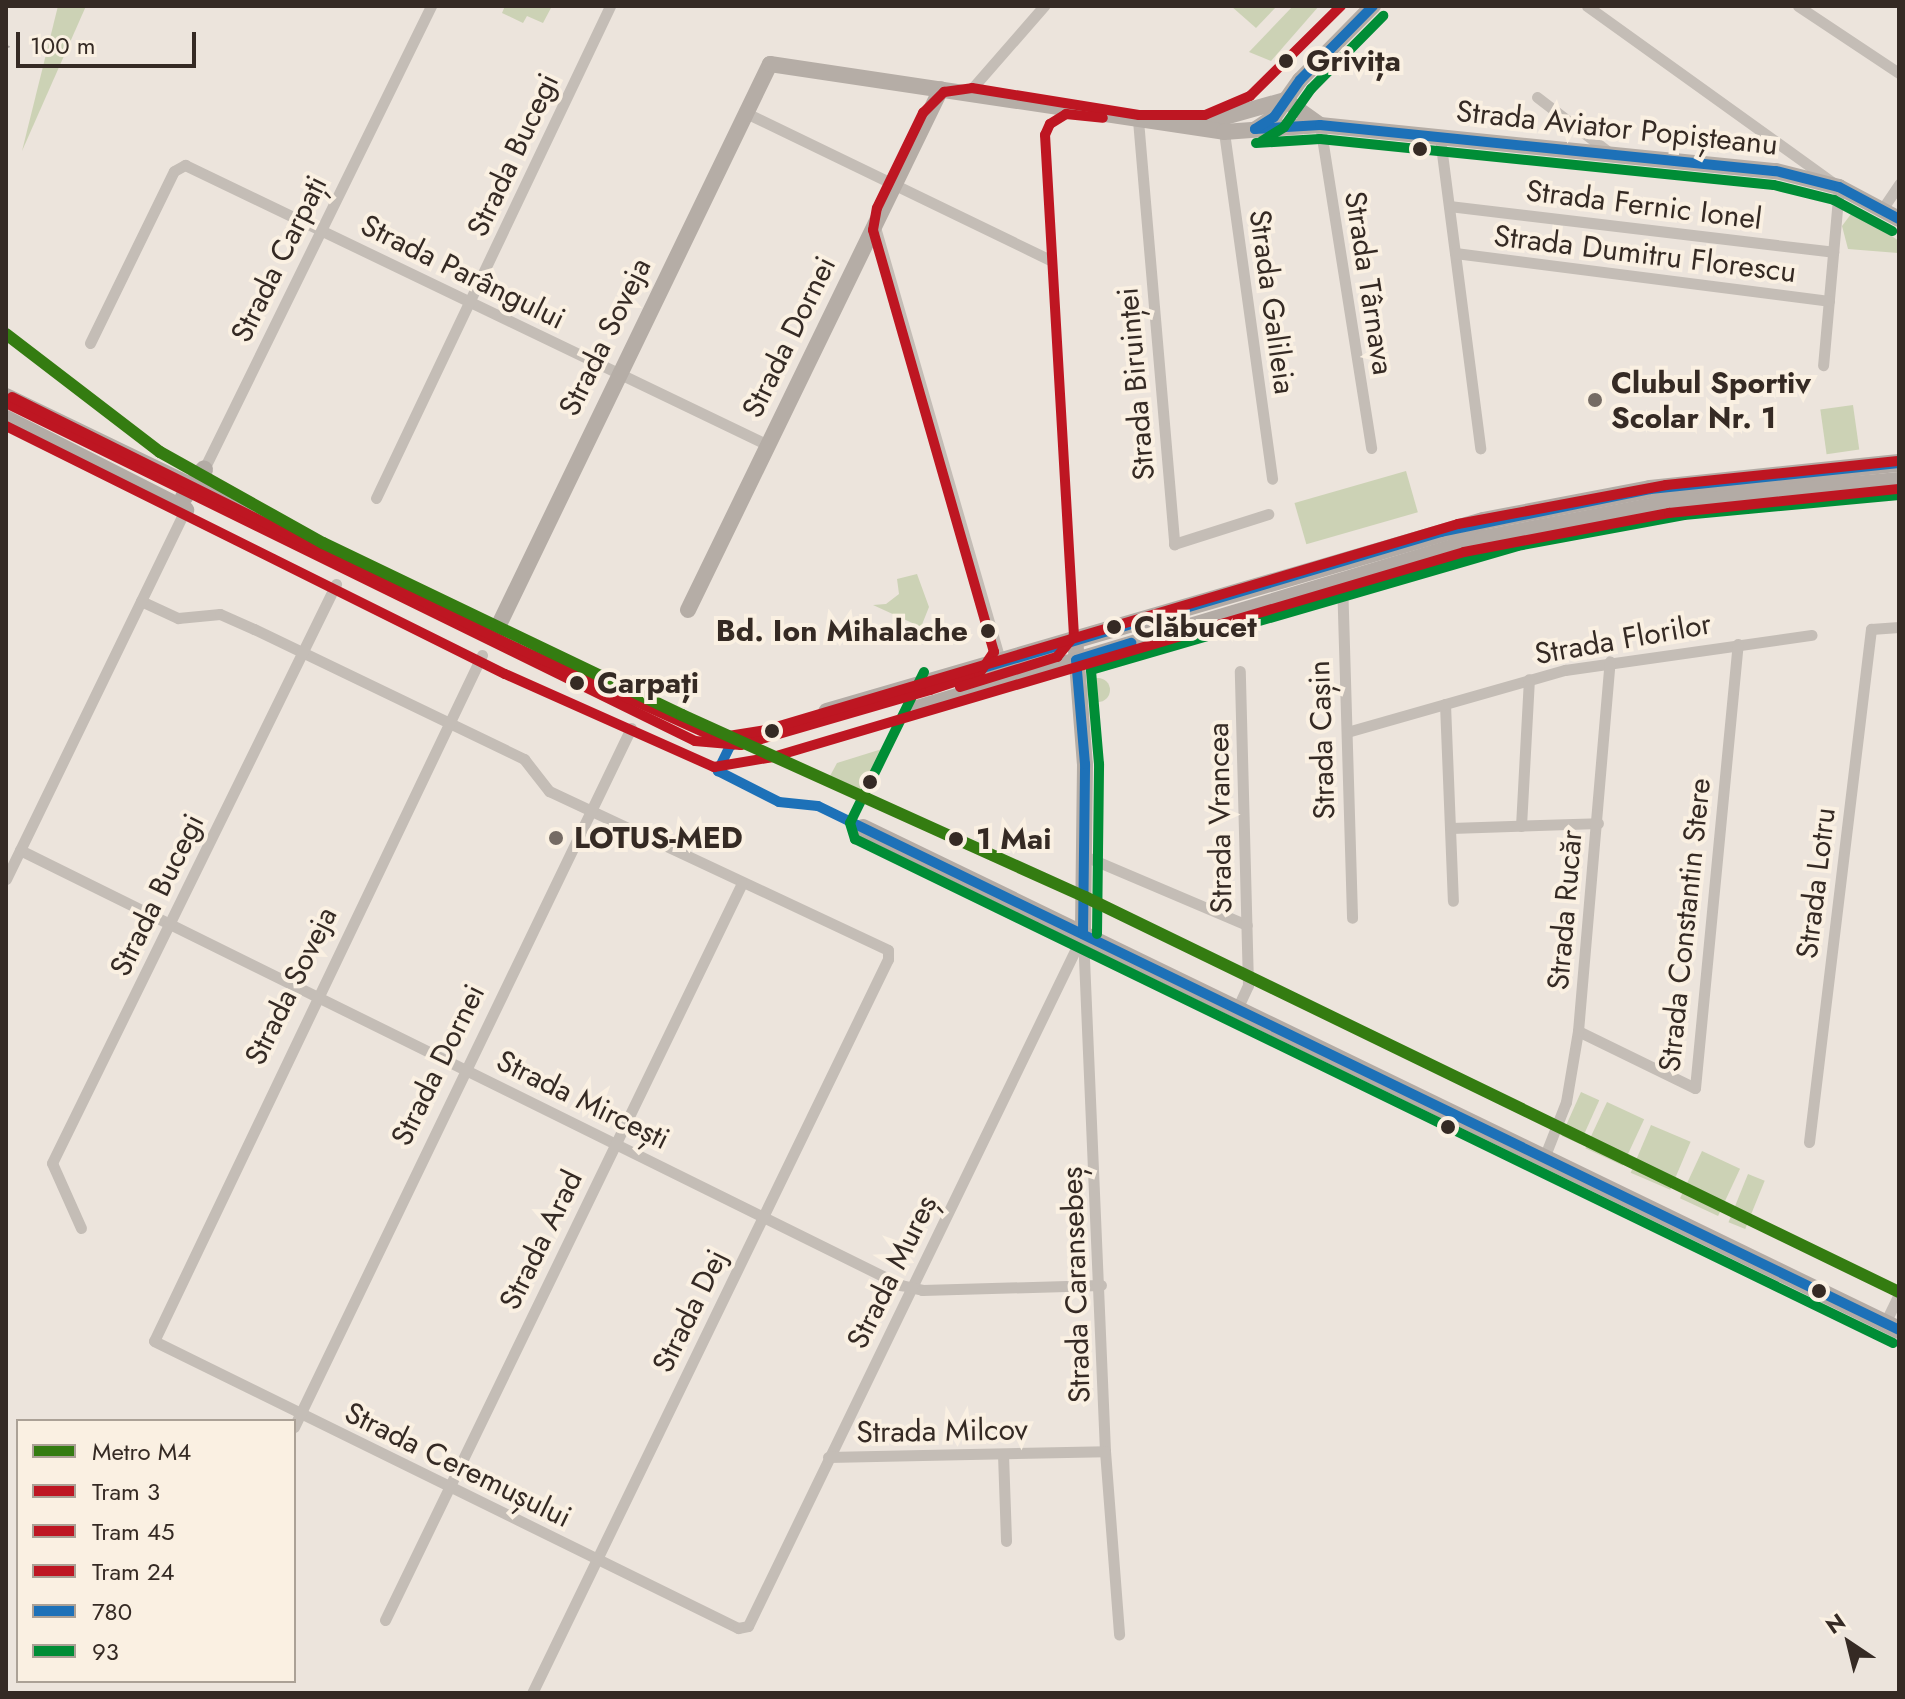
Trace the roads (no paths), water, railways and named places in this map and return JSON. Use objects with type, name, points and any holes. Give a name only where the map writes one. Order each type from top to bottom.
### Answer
[{"type":"main road","points":[[6,397],[193,491],[495,633]]},
{"type":"main road","points":[[6,419],[161,498],[182,515]]},
{"type":"main road","points":[[920,708],[1076,660],[1483,521],[1600,497],[1899,463]]},
{"type":"main road","points":[[161,498],[181,498],[193,491],[204,469]]},
{"type":"main road","points":[[827,712],[1075,638],[1340,570],[1483,539],[1614,511],[1899,481]]},
{"type":"main road","points":[[863,828],[1892,1327]]},
{"type":"street","name":"Strada Carpați","points":[[204,469],[431,6]]},
{"type":"street","name":"Strada Bucegi","points":[[376,498],[610,6]]},
{"type":"street","points":[[968,93],[1044,6]]},
{"type":"street","points":[[1255,129],[1373,6]]},
{"type":"street","points":[[1587,6],[1839,187],[1823,365]]},
{"type":"street","points":[[1798,6],[1899,73]]},
{"type":"street","name":"Strada Aviator Popișteanu","points":[[766,66],[778,63],[1224,132],[1320,125],[1776,171],[1839,187],[1899,219]]},
{"type":"street","name":"Strada Soveja","points":[[495,633],[766,66]]},
{"type":"street","name":"Strada Dornei","points":[[688,610],[941,89]]},
{"type":"street","points":[[1537,97],[1612,155]]},
{"type":"street","points":[[1285,100],[1285,118],[1294,128]]},
{"type":"street","name":"Strada Aviator Popișteanu","points":[[1188,128],[1285,100],[1320,125]]},
{"type":"street","points":[[744,112],[1050,260]]},
{"type":"street","name":"Strada Biruinței","points":[[1138,120],[1174,544],[1268,514]]},
{"type":"street","name":"Strada Târnava","points":[[1320,125],[1371,448]]},
{"type":"street","name":"Strada Galileia","points":[[1224,132],[1272,479]]},
{"type":"street","points":[[1440,138],[1480,448]]},
{"type":"street","name":"Strada Parângului","points":[[90,343],[181,166],[768,445]]},
{"type":"street","points":[[1883,208],[1899,184]]},
{"type":"street","name":"Strada Fernic Ionel","points":[[1449,206],[1833,252]]},
{"type":"street","points":[[875,225],[877,248],[1000,660]]},
{"type":"street","name":"Strada Dumitru Florescu","points":[[1455,253],[1829,301]]},
{"type":"street","points":[[204,469],[209,481],[254,519]]},
{"type":"street","points":[[6,879],[182,515]]},
{"type":"street","name":"Strada Cașin","points":[[1340,570],[1352,918]]},
{"type":"street","name":"Strada Bucegi","points":[[81,1228],[52,1163],[336,584]]},
{"type":"street","points":[[141,601],[178,618],[220,614],[302,652],[524,759],[549,791],[742,883]]},
{"type":"street","name":"Strada Lotru","points":[[1809,1142],[1871,629],[1899,627]]},
{"type":"street","name":"Strada Florilor","points":[[1347,732],[1529,679],[1610,661],[1812,635]]},
{"type":"street","points":[[1075,638],[1085,764],[1083,934]]},
{"type":"street","name":"Strada Constantin Stere","points":[[1578,1031],[1695,1088],[1738,644]]},
{"type":"street","name":"Strada Soveja","points":[[154,1341],[482,655]]},
{"type":"street","name":"Strada Rucăr","points":[[1544,1158],[1566,1102],[1578,1031],[1610,661]]},
{"type":"street","name":"Strada Vrancea","points":[[1237,1009],[1248,985],[1240,671]]},
{"type":"street","points":[[920,708],[937,678]]},
{"type":"street","points":[[1521,826],[1529,679]]},
{"type":"street","points":[[1445,704],[1453,901]]},
{"type":"street","name":"Strada Dornei","points":[[296,1423],[631,728]]},
{"type":"street","points":[[1451,828],[1598,823]]},
{"type":"street","name":"Strada Mircești","points":[[20,850],[169,926],[911,1288],[1101,1285]]},
{"type":"street","points":[[1082,855],[1247,925]]},
{"type":"street","name":"Strada Dej","points":[[532,1693],[888,959],[888,950],[742,883]]},
{"type":"street","name":"Strada Arad","points":[[385,1620],[742,883]]},
{"type":"street","name":"Strada Caransebeș","points":[[1083,934],[1101,1285],[1105,1451],[1119,1634]]},
{"type":"street","name":"Strada Mureș","points":[[744,1629],[1083,934]]},
{"type":"street","points":[[1892,1327],[1899,1294]]},
{"type":"street","name":"Strada Ceremușului","points":[[154,1341],[595,1559],[744,1629]]},
{"type":"street","name":"Strada Milcov","points":[[828,1457],[1105,1451]]},
{"type":"street","points":[[1003,1454],[1006,1541]]},
{"type":"metro line","name":"M4","points":[[6,334],[160,452],[323,543],[682,715],[1085,897],[1899,1292]]},
{"type":"tram line","name":"3","points":[[6,403],[695,741],[741,745],[930,690],[979,674],[994,652],[873,230],[877,208],[923,113],[944,92],[972,88],[1139,115],[1205,115],[1250,96],[1341,6]]},
{"type":"tram line","name":"3","points":[[960,687],[1057,657],[1074,636],[1045,135],[1050,124],[1066,114],[1103,118]]},
{"type":"tram line","name":"24","points":[[12,397],[517,648],[716,738],[766,730],[1458,524],[1666,485],[1898,461]]},
{"type":"tram line","name":"45","points":[[6,426],[505,674],[714,767],[773,757],[1464,552],[1669,513],[1899,489]]},
{"type":"place","name":"Grivița","points":[[1286,61]]},
{"type":"place","name":"Clubul Sportiv Scolar Nr. 1","points":[[1595,400]]},
{"type":"place","name":"Clăbucet","points":[[1114,627]]},
{"type":"place","name":"Bd. Ion Mihalache","points":[[988,631]]},
{"type":"place","name":"Carpați","points":[[577,683]]},
{"type":"place","name":"LOTUS-MED","points":[[556,838]]},
{"type":"place","name":"1 Mai","points":[[956,839]]}]
